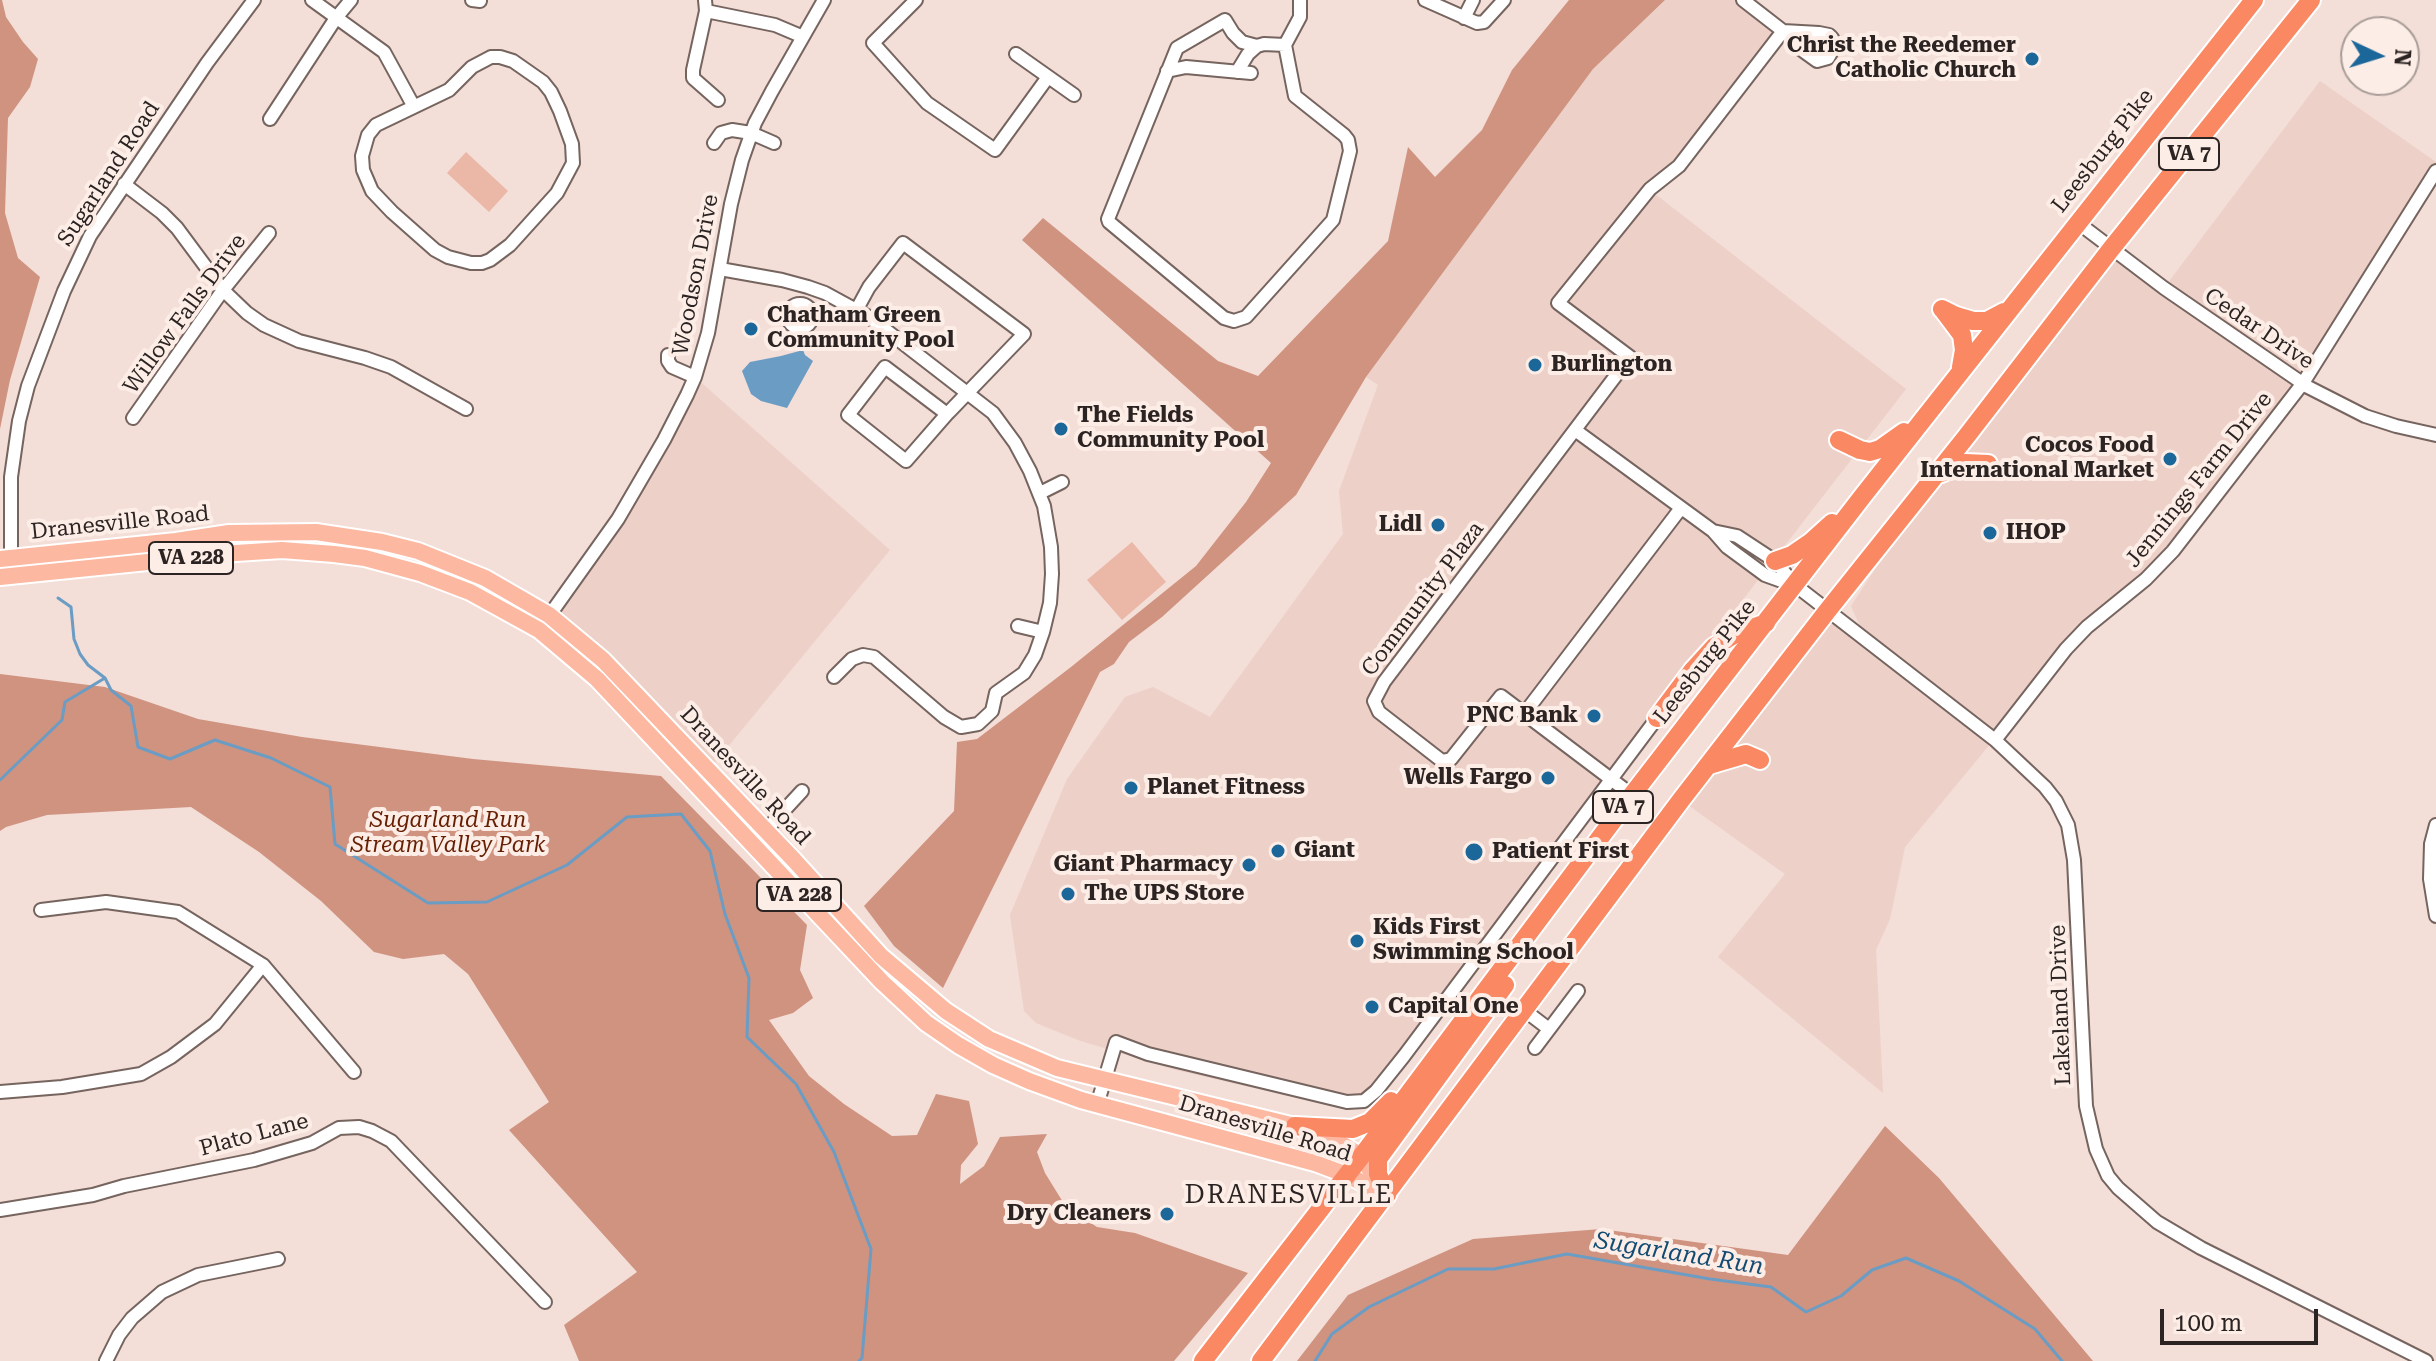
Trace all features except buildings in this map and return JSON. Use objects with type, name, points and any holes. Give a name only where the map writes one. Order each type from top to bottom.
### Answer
[{"type":"highway","name":"Leesburg Pike","points":[[1203,1361],[1347,1175],[1632,795],[1923,418],[2254,0]]},
{"type":"highway","name":"VA 7","points":[[1261,1361],[1707,766],[2111,249],[2311,0]]},
{"type":"highway","points":[[1960,371],[1964,342],[1959,330],[1942,309],[1980,322],[2009,308]]},
{"type":"highway","points":[[1839,440],[1860,450],[1875,451],[1923,418]]},
{"type":"highway","points":[[1936,476],[1965,463],[1988,464],[1974,451],[1966,437]]},
{"type":"highway","points":[[1775,561],[1792,555],[1811,542],[1862,497]]},
{"type":"highway","points":[[1657,718],[1714,647],[1735,634],[1766,623]]},
{"type":"highway","points":[[1707,766],[1746,754],[1760,760]]},
{"type":"highway","points":[[1387,1195],[1378,1174],[1378,1159],[1525,956],[1564,887]]},
{"type":"highway","points":[[1295,1126],[1345,1130],[1362,1126],[1436,1057]]},
{"type":"main road","name":"Dranesville Road","points":[[5,558],[229,533],[316,532],[418,551],[485,578],[549,615],[626,682],[881,956],[946,1011],[989,1039],[1037,1061],[1295,1126],[1337,1141],[1361,1156],[1387,1195]]},
{"type":"main road","name":"Dranesville Road","points":[[6,577],[260,551],[334,554],[394,565],[447,582],[539,630],[597,679],[882,982],[926,1023],[958,1045],[1029,1081],[1097,1105],[1315,1163],[1387,1195]]},
{"type":"street","name":"Sugarland Road","points":[[6,577],[11,477],[19,421],[28,386],[76,262],[124,184],[254,0]]},
{"type":"street","points":[[312,0],[384,52],[413,105]]},
{"type":"street","points":[[270,119],[351,0]]},
{"type":"street","name":"Woodson Drive","points":[[539,630],[618,519],[664,440],[695,377],[708,333],[734,186],[751,133],[801,36],[824,0]]},
{"type":"street","points":[[916,0],[873,43],[927,103],[995,150],[1048,77]]},
{"type":"street","points":[[1285,45],[1257,46],[1242,42],[1225,20],[1182,43],[1174,52],[1108,219],[1224,318],[1239,321],[1333,220],[1350,151],[1344,135],[1295,96],[1285,45],[1300,17],[1300,0]]},
{"type":"street","points":[[1425,0],[1477,23],[1484,22],[1504,0]]},
{"type":"street","points":[[1464,18],[1473,0]]},
{"type":"street","name":"Community Plaza","points":[[1632,795],[1501,696],[1451,759],[1442,761],[1379,712],[1374,701],[1384,682],[1630,357],[1558,303],[1650,189],[1679,166],[1783,31],[1743,0]]},
{"type":"street","points":[[718,100],[693,78],[706,6],[775,25],[801,36]]},
{"type":"street","points":[[1167,71],[1186,67],[1244,72],[1248,54],[1257,46]]},
{"type":"street","points":[[1016,54],[1074,95]]},
{"type":"street","points":[[500,57],[513,61],[543,82],[560,111],[572,144],[573,163],[570,171],[550,202],[510,245],[490,260],[471,263],[435,250],[372,191],[363,170],[362,156],[368,135],[376,125],[413,105],[449,90],[482,60],[500,57]]},
{"type":"street","points":[[714,143],[726,130],[751,133],[774,143]]},
{"type":"street","name":"Jennings Farm Drive","points":[[1995,740],[2066,649],[2087,627],[2146,579],[2173,551],[2303,383],[2436,171]]},
{"type":"street","points":[[124,184],[177,228],[223,290],[247,313],[280,333],[391,367],[466,409]]},
{"type":"street","name":"Cedar Drive","points":[[2077,222],[2164,288],[2303,383],[2365,416],[2436,435]]},
{"type":"street","name":"Willow Falls Drive","points":[[133,418],[223,290],[269,233]]},
{"type":"street","points":[[857,309],[869,287],[903,243],[1024,334],[906,461],[848,415],[885,367],[947,414]]},
{"type":"street","points":[[720,269],[808,287],[857,309],[993,413],[1030,471],[1040,493],[1049,529],[1052,574],[1050,603],[1043,632],[1035,655],[1024,673],[996,693],[992,711],[978,724],[961,727],[944,717],[874,657],[863,655],[852,659],[834,677]]},
{"type":"street","points":[[804,305],[808,287]]},
{"type":"street","points":[[668,355],[672,367],[695,377]]},
{"type":"street","points":[[1575,430],[1713,531],[1727,547],[1765,575],[1795,585]]},
{"type":"street","points":[[1040,493],[1062,482]]},
{"type":"street","points":[[1524,714],[1681,508]]},
{"type":"street","points":[[1713,531],[1737,536],[1775,561],[1795,585]]},
{"type":"street","name":"Lakeland Drive","points":[[1795,585],[1995,740],[2051,794],[2068,825],[2075,874],[2086,1106],[2096,1149],[2108,1176],[2126,1198],[2157,1222],[2201,1248],[2426,1361]]},
{"type":"street","points":[[1018,626],[1043,632]]},
{"type":"street","points":[[1097,1105],[1116,1042],[1148,1054],[1347,1102],[1364,1101],[1376,1091],[1433,1017],[1657,718]]},
{"type":"street","points":[[766,830],[802,791]]},
{"type":"street","points":[[2436,825],[2431,844],[2430,870],[2436,916]]},
{"type":"street","points":[[41,910],[106,902],[178,912],[263,965],[354,1072]]},
{"type":"street","points":[[0,1092],[62,1087],[141,1074],[171,1057],[215,1024],[263,965]]},
{"type":"street","points":[[1535,1048],[1578,991]]},
{"type":"street","points":[[1524,1010],[1549,1029]]},
{"type":"street","points":[[1433,1017],[1455,1032]]},
{"type":"street","name":"Plato Lane","points":[[0,1210],[93,1195],[254,1160],[312,1143],[339,1128],[359,1127],[391,1141],[545,1302]]},
{"type":"street","points":[[106,1361],[132,1318],[162,1292],[198,1275],[278,1259]]},
{"type":"shaded area","points":[[1665,0],[1743,0],[1783,31],[1679,166],[1650,190],[1906,389],[1488,932],[1373,1088],[1336,1107],[1176,1070],[1078,1040],[1036,1023],[1024,1011],[1010,915],[1067,779],[1125,697],[1153,687],[1210,717],[1343,534],[1339,491],[1378,385],[1366,377],[1593,69]]},
{"type":"shaded area","points":[[2320,81],[2436,162],[2436,171],[2303,383],[2173,551],[2087,627],[1905,847],[1890,919],[1876,950],[1883,1093],[1718,957],[1785,874],[1681,800],[1828,610],[1865,638],[1851,606],[1936,476],[2111,249],[2164,288]]},
{"type":"shaded area","points":[[466,152],[508,191],[489,212],[447,173]]},
{"type":"shaded area","points":[[695,377],[890,550],[708,771],[549,615],[578,575]]},
{"type":"shaded area","points":[[1132,542],[1166,582],[1122,620],[1087,580]]},
{"type":"green space","points":[[0,0],[6,17],[38,59],[30,87],[8,118],[5,213],[18,258],[40,277],[10,380],[0,429]]},
{"type":"green space","points":[[1569,0],[1665,0],[1593,69],[1366,377],[1296,495],[1162,617],[1129,642],[1114,664],[1100,672],[943,988],[894,946],[864,906],[954,811],[957,742],[977,739],[1196,566],[1246,502],[1271,463],[1022,240],[1043,218],[1218,361],[1258,376],[1388,241],[1408,147],[1435,177],[1482,130],[1512,70]]},
{"type":"green space","name":"Sugarland Run Stream Valley Park","points":[[0,674],[105,687],[198,719],[302,737],[473,759],[661,776],[807,925],[800,970],[813,998],[793,1013],[769,1020],[809,1076],[892,1136],[917,1135],[936,1094],[969,1101],[978,1144],[961,1165],[960,1184],[984,1166],[1000,1137],[1047,1134],[1037,1152],[1045,1173],[1066,1207],[1097,1227],[1135,1233],[1248,1273],[1174,1361],[579,1361],[564,1325],[637,1272],[509,1130],[549,1102],[468,974],[444,954],[403,959],[374,952],[321,901],[259,852],[191,807],[47,815],[0,831]]},
{"type":"green space","points":[[1885,1126],[1939,1178],[2093,1361],[1297,1361],[1348,1295],[1473,1239],[1601,1229],[1788,1255]]},
{"type":"water","points":[[803,350],[813,361],[787,408],[761,401],[751,394],[742,371],[750,362]]},
{"type":"waterway","name":"Sugarland Run","points":[[58,598],[71,607],[74,639],[80,654],[105,678],[111,690],[131,706],[138,747],[170,759],[215,740],[271,758],[330,787],[335,844],[428,903],[487,902],[567,865],[627,817],[681,814],[710,851],[725,914],[749,978],[747,1037],[796,1084],[834,1152],[871,1249],[862,1358],[859,1361]]},
{"type":"waterway","points":[[0,780],[62,720],[65,702],[105,678]]},
{"type":"waterway","name":"Sugarland Run","points":[[1315,1361],[1332,1334],[1369,1307],[1448,1269],[1494,1269],[1567,1254],[1771,1287],[1806,1312],[1841,1296],[1872,1270],[1906,1258],[1959,1281],[2035,1329],[2062,1361]]},
{"type":"place","name":"Christ the Reedemer Catholic Church","points":[[2032,59]]},
{"type":"place","name":"Chatham Green Community Pool","points":[[751,329]]},
{"type":"place","name":"Burlington","points":[[1535,365]]},
{"type":"place","name":"The Fields Community Pool","points":[[1061,429]]},
{"type":"place","name":"Cocos Food International Market","points":[[2170,459]]},
{"type":"place","name":"Lidl","points":[[1438,525]]},
{"type":"place","name":"IHOP","points":[[1990,533]]},
{"type":"place","name":"PNC Bank","points":[[1594,716]]},
{"type":"place","name":"Wells Fargo","points":[[1548,778]]},
{"type":"place","name":"Planet Fitness","points":[[1131,788]]},
{"type":"place","name":"Giant","points":[[1278,851]]},
{"type":"place","name":"Patient First","points":[[1474,852]]},
{"type":"place","name":"Giant Pharmacy","points":[[1249,865]]},
{"type":"place","name":"The UPS Store","points":[[1068,894]]},
{"type":"place","name":"Kids First Swimming School","points":[[1357,941]]},
{"type":"place","name":"Capital One","points":[[1372,1007]]},
{"type":"place","name":"Dry Cleaners","points":[[1167,1214]]},
{"type":"district","name":"DRANESVILLE","points":[[1289,1195]]}]
